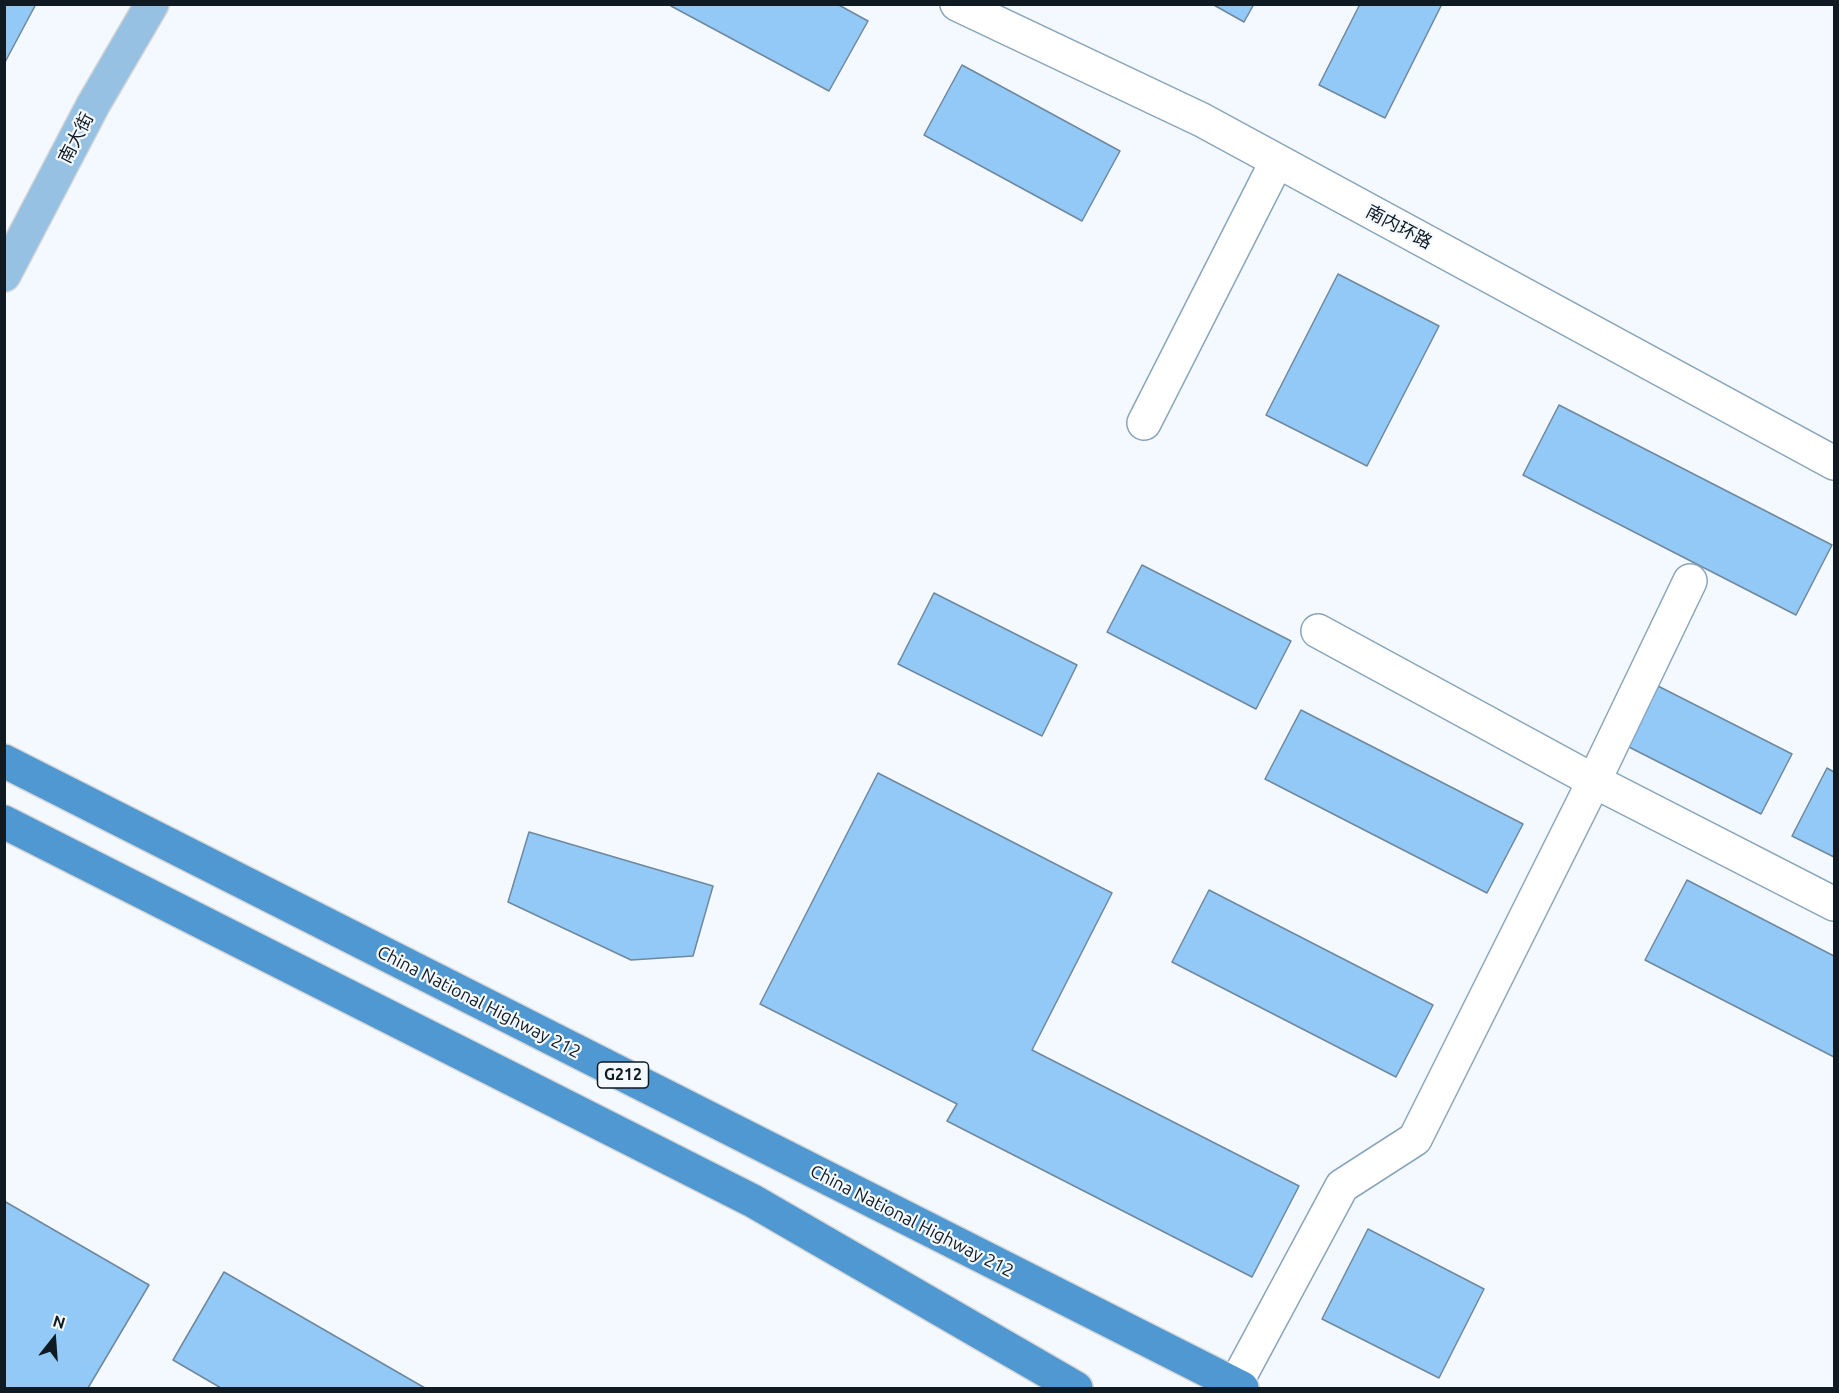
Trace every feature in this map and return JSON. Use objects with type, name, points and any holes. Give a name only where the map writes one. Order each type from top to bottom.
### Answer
[{"type":"highway","name":"China National Highway 212","points":[[4,761],[1238,1387]]},
{"type":"highway","points":[[4,822],[753,1201],[1076,1389]]},
{"type":"main road","name":"南大街","points":[[4,275],[93,105],[152,4]]},
{"type":"street","name":"南内环路","points":[[957,4],[1202,120],[1834,463]]},
{"type":"street","points":[[1144,423],[1277,161]]},
{"type":"street","points":[[1238,1387],[1342,1186],[1415,1139],[1594,781],[1690,581]]},
{"type":"street","points":[[1318,631],[1594,781],[1834,904]]},
{"type":"building","points":[[4,4],[36,4],[4,64]]},
{"type":"building","points":[[672,4],[837,4],[868,21],[829,91],[671,6]]},
{"type":"building","points":[[1212,4],[1254,4],[1244,22]]},
{"type":"building","points":[[1360,4],[1442,4],[1385,118],[1319,85]]},
{"type":"building","points":[[962,65],[1120,151],[1082,221],[924,135]]},
{"type":"building","points":[[1338,274],[1439,326],[1367,466],[1266,415]]},
{"type":"building","points":[[1559,405],[1832,545],[1796,615],[1523,475]]},
{"type":"building","points":[[1142,565],[1291,641],[1256,709],[1107,632]]},
{"type":"building","points":[[934,593],[1077,665],[1042,736],[898,664]]},
{"type":"building","points":[[1654,684],[1792,754],[1761,814],[1623,744]]},
{"type":"building","points":[[1301,710],[1523,824],[1487,893],[1265,779]]},
{"type":"building","points":[[1827,768],[1834,772],[1834,857],[1792,836]]},
{"type":"building","points":[[878,773],[1112,893],[1032,1050],[1299,1186],[1252,1277],[947,1121],[957,1104],[760,1004]]},
{"type":"building","points":[[529,832],[713,886],[693,956],[631,960],[508,902]]},
{"type":"building","points":[[1687,880],[1834,956],[1834,1057],[1645,960]]},
{"type":"building","points":[[1209,890],[1433,1005],[1396,1077],[1172,962]]},
{"type":"building","points":[[4,1201],[149,1285],[88,1388],[4,1388]]},
{"type":"building","points":[[1368,1229],[1484,1289],[1439,1378],[1322,1319]]},
{"type":"building","points":[[224,1272],[425,1388],[221,1388],[173,1360]]}]
